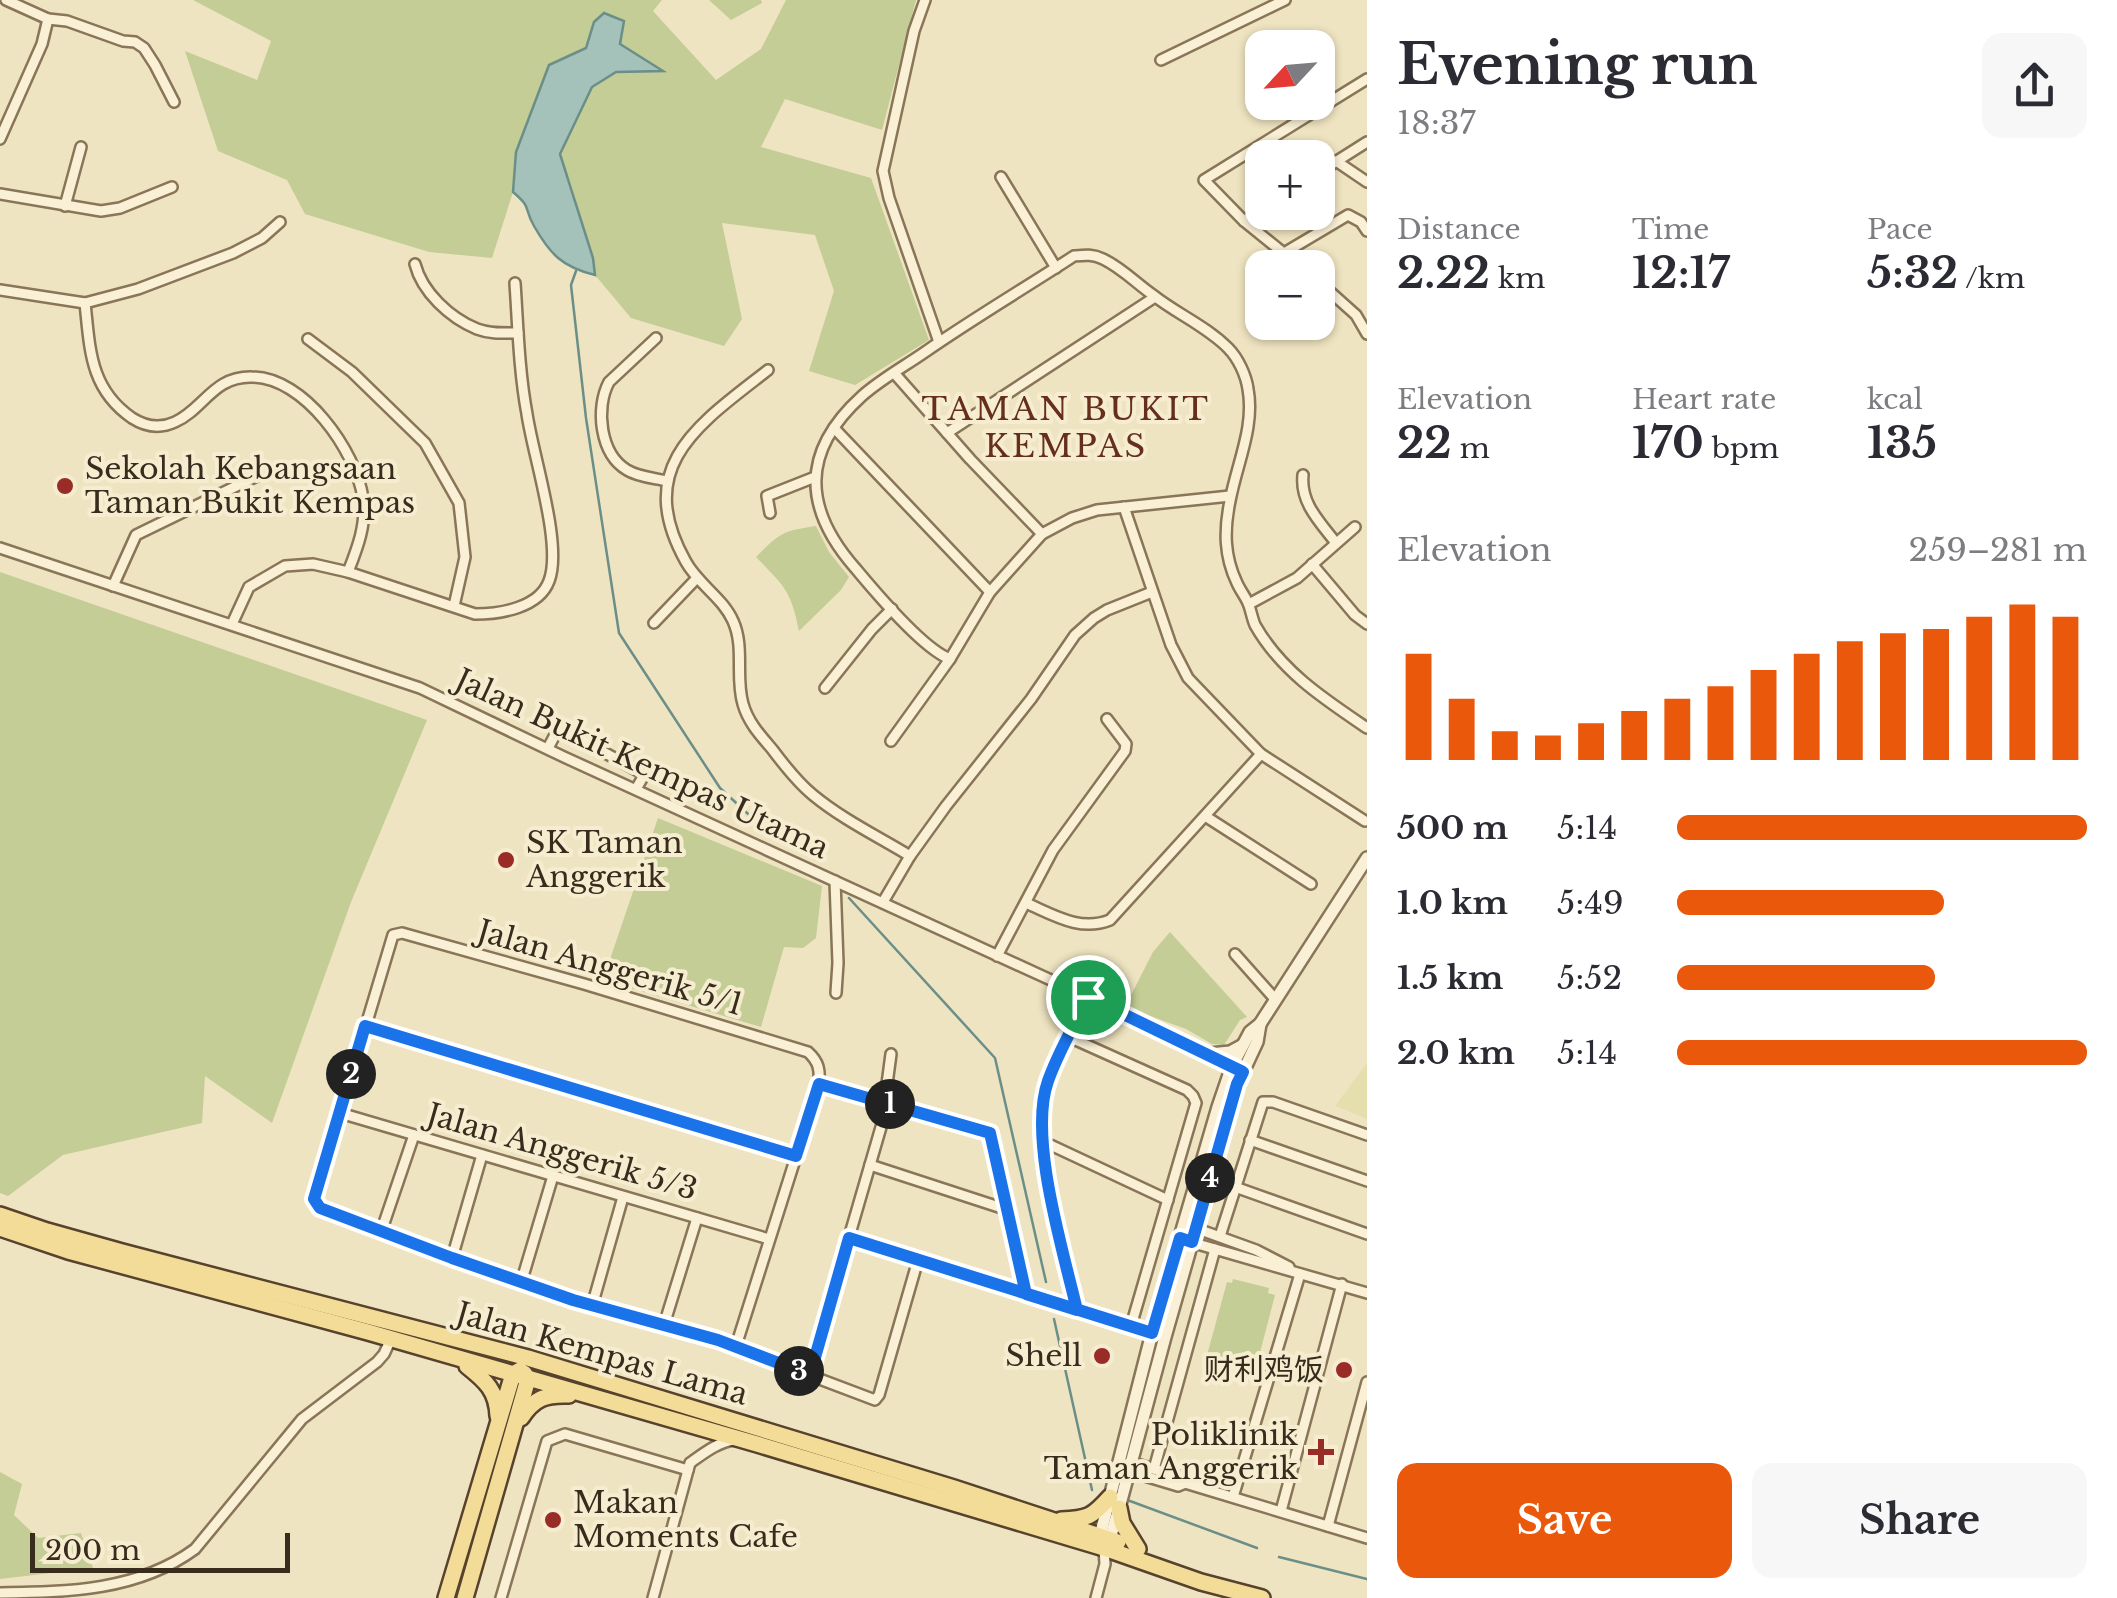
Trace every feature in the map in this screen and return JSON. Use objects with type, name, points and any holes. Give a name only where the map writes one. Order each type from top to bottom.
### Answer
[{"type":"main road","name":"Jalan Kempas Lama","points":[[0,1215],[122,1252],[583,1374],[1052,1520],[1201,1582],[1238,1590]]},
{"type":"main road","name":"Jalan Kempas Lama","points":[[0,1228],[68,1251],[521,1374],[756,1444],[1138,1549],[1262,1598]]},
{"type":"main road","points":[[465,1342],[510,1358],[521,1374],[516,1425],[465,1598]]},
{"type":"main road","points":[[458,1360],[494,1392],[498,1425]]},
{"type":"main road","points":[[446,1598],[498,1425],[521,1374],[540,1366],[583,1374]]},
{"type":"main road","points":[[516,1425],[538,1399],[553,1394],[588,1394]]},
{"type":"main road","points":[[1052,1520],[1092,1516],[1115,1502],[1138,1549]]},
{"type":"street","points":[[6,0],[48,19],[135,42],[144,48],[174,102]]},
{"type":"street","points":[[925,0],[914,31],[883,171],[940,342]]},
{"type":"street","points":[[1161,60],[1285,0]]},
{"type":"street","points":[[0,139],[47,32],[48,19]]},
{"type":"street","points":[[1280,250],[1244,221],[1204,180],[1367,79]]},
{"type":"street","points":[[1367,142],[1336,161],[1367,182]]},
{"type":"street","points":[[65,206],[81,147]]},
{"type":"street","points":[[1001,177],[1056,268]]},
{"type":"street","points":[[0,194],[101,212],[172,187]]},
{"type":"street","points":[[1289,250],[1348,216],[1361,222],[1367,231]]},
{"type":"street","points":[[0,290],[85,304],[234,253],[262,238],[280,222]]},
{"type":"street","points":[[950,659],[931,649],[836,545],[822,520],[816,467],[834,428],[865,393],[1074,256],[1090,254],[1106,260],[1231,350],[1248,384],[1251,408],[1225,527],[1226,550],[1236,582],[1256,626],[1293,673],[1367,728]]},
{"type":"street","points":[[415,264],[436,300],[458,319],[478,329],[518,333]]},
{"type":"street","points":[[232,624],[249,586],[285,566],[313,564],[348,572],[476,614],[516,608],[541,594],[553,564],[550,522],[526,413],[515,283]]},
{"type":"street","points":[[1335,296],[1356,315],[1367,334]]},
{"type":"street","points":[[947,433],[1155,297]]},
{"type":"street","points":[[85,304],[96,376],[120,409],[138,422],[155,428],[179,420],[216,388],[234,378],[253,376],[286,385],[321,416],[354,470],[363,498],[364,524],[348,572]]},
{"type":"street","points":[[656,338],[605,390],[604,437],[628,471],[667,480]]},
{"type":"street","points":[[308,339],[352,372],[426,443],[460,503],[465,558],[454,606]]},
{"type":"street","points":[[768,370],[696,430],[667,480],[666,508],[678,546],[696,579],[729,613],[735,625],[740,696],[754,728],[810,793],[910,856]]},
{"type":"street","points":[[894,374],[1042,534]]},
{"type":"street","points":[[834,428],[990,592]]},
{"type":"street","points":[[1302,475],[1307,502],[1336,543]]},
{"type":"street","points":[[113,586],[136,536],[256,476]]},
{"type":"street","points":[[770,513],[767,496],[816,478]]},
{"type":"street","points":[[891,741],[950,659],[990,592],[1042,534],[1097,510],[1230,496]]},
{"type":"street","points":[[1124,506],[1152,592],[1188,678],[1261,754],[1366,821]]},
{"type":"street","points":[[1248,604],[1297,578],[1355,526]]},
{"type":"street","name":"Jalan Bukit Kempas Utama","points":[[0,548],[420,688],[1238,1069]]},
{"type":"street","points":[[1312,564],[1367,624]]},
{"type":"street","points":[[654,623],[696,579]]},
{"type":"street","points":[[883,902],[910,856],[1031,699],[1075,634],[1107,610],[1152,592]]},
{"type":"street","points":[[824,688],[892,608]]},
{"type":"street","points":[[997,956],[1053,850],[1125,751],[1126,744],[1107,718]]},
{"type":"street","points":[[548,748],[560,731],[574,736],[640,772],[642,778],[636,789]]},
{"type":"street","points":[[1026,903],[1077,924],[1096,926],[1110,920],[1261,754]]},
{"type":"street","points":[[1205,816],[1311,884]]},
{"type":"street","points":[[1096,1598],[1105,1564],[1105,1541],[1158,1335],[1245,1044],[1367,858]]},
{"type":"street","points":[[835,881],[836,992]]},
{"type":"street","name":"Jalan Anggerik 5/1","points":[[365,1026],[391,939],[397,933],[584,984],[808,1052],[818,1064],[819,1084]]},
{"type":"street","points":[[1235,954],[1275,1000]]},
{"type":"street","points":[[1077,1310],[1053,1205],[1042,1141],[1042,1107],[1047,1082],[1088,997]]},
{"type":"street","points":[[1238,1069],[1257,1042],[1260,1024]]},
{"type":"street","points":[[796,1156],[365,1026],[314,1199],[320,1208],[452,1258],[592,1306],[736,1346],[874,1400],[918,1260]]},
{"type":"street","points":[[1069,1037],[1187,1090],[1196,1109],[1131,1326]]},
{"type":"street","points":[[1210,1054],[1230,1052],[1245,1044]]},
{"type":"street","points":[[810,1375],[870,1165],[892,1054]]},
{"type":"street","points":[[736,1346],[819,1084],[990,1133],[1026,1294]]},
{"type":"street","points":[[1220,1236],[1263,1102],[1273,1102],[1367,1135]]},
{"type":"street","name":"Jalan Anggerik 5/3","points":[[340,1114],[770,1240]]},
{"type":"street","points":[[382,1232],[414,1135]]},
{"type":"street","points":[[1250,1140],[1367,1181]]},
{"type":"street","points":[[1042,1141],[1168,1200]]},
{"type":"street","points":[[452,1258],[482,1155]]},
{"type":"street","points":[[870,1165],[1008,1210]]},
{"type":"street","points":[[521,1282],[553,1176]]},
{"type":"street","points":[[1235,1186],[1367,1234]]},
{"type":"street","points":[[592,1306],[623,1196]]},
{"type":"street","points":[[664,1325],[696,1218]]},
{"type":"street","points":[[1190,1226],[1272,1257],[1300,1274]]},
{"type":"street","points":[[849,1238],[1158,1335]]},
{"type":"street","points":[[1186,1240],[1367,1293]]},
{"type":"street","points":[[1154,1469],[1215,1249]]},
{"type":"street","points":[[1232,1497],[1300,1274]]},
{"type":"street","points":[[1281,1511],[1342,1284]]},
{"type":"street","points":[[1115,1502],[1129,1466],[1158,1335]]},
{"type":"street","points":[[0,1592],[82,1590],[139,1578],[182,1559],[195,1549],[302,1418],[377,1362],[391,1339]]},
{"type":"street","points":[[1328,1526],[1367,1382]]},
{"type":"street","points":[[501,1598],[547,1441],[565,1434],[688,1470]]},
{"type":"street","points":[[653,1598],[690,1463],[731,1440],[756,1444]]},
{"type":"street","points":[[1129,1466],[1154,1469],[1184,1482],[1367,1538]]},
{"type":"street","points":[[1129,1466],[1178,1486],[1184,1482]]},
{"type":"shaded area","points":[[1367,1063],[1367,1119],[1335,1106]]},
{"type":"green space","points":[[193,0],[662,0],[653,11],[716,80],[761,49],[786,0],[916,0],[882,130],[785,99],[761,147],[871,178],[929,340],[855,385],[809,371],[834,291],[815,235],[722,223],[742,319],[724,346],[631,318],[595,275],[560,154],[592,87],[615,72],[661,70],[619,44],[594,22],[587,48],[516,152],[513,192],[492,258],[429,252],[305,214],[287,180],[218,151],[185,51],[257,80],[271,41]]},
{"type":"green space","points":[[709,0],[761,0],[762,3],[731,20]]},
{"type":"green space","points":[[816,526],[829,552],[849,577],[799,631],[785,590],[756,557],[782,534]]},
{"type":"green space","points":[[0,572],[427,720],[351,902],[272,1123],[205,1076],[202,1123],[63,1155],[8,1196],[0,1193]]},
{"type":"green space","points":[[658,818],[822,886],[816,938],[803,948],[784,947],[761,1027],[603,980]]},
{"type":"green space","points":[[1170,932],[1247,1017],[1240,1020],[1224,1045],[1212,1044],[1186,1029],[1125,1007],[1153,952]]},
{"type":"green space","points":[[1233,1279],[1269,1288],[1268,1293],[1275,1295],[1256,1368],[1207,1355],[1227,1282],[1232,1283]]},
{"type":"green space","points":[[0,1472],[22,1484],[14,1515],[38,1538],[81,1533],[93,1568],[0,1579]]},
{"type":"water","points":[[604,13],[624,21],[620,44],[663,71],[616,72],[592,87],[560,154],[595,275],[574,268],[552,252],[534,226],[526,205],[513,192],[516,152],[549,65],[586,48],[594,22]]},
{"type":"waterway","points":[[576,271],[571,285],[586,418],[619,633],[720,788],[759,824]]},
{"type":"waterway","points":[[849,898],[995,1058],[1046,1282]]},
{"type":"waterway","points":[[1054,1319],[1092,1490]]},
{"type":"waterway","points":[[1130,1501],[1257,1548]]},
{"type":"waterway","points":[[1279,1557],[1367,1579]]},
{"type":"place","name":"Sekolah Kebangsaan Taman Bukit Kempas","points":[[65,486]]},
{"type":"place","name":"SK Taman Anggerik","points":[[506,860]]},
{"type":"place","name":"Shell","points":[[1102,1356]]},
{"type":"place","name":"财利鸡饭","points":[[1344,1370]]},
{"type":"place","name":"Poliklinik Taman Anggerik","points":[[1321,1452]]},
{"type":"place","name":"Makan Moments Cafe","points":[[553,1520]]},
{"type":"district","name":"TAMAN BUKIT KEMPAS","points":[[1066,428]]},
{"type":"route","points":[[1088,997],[1047,1082],[1041,1124],[1053,1205],[1077,1310],[1026,1294],[990,1133],[819,1084],[796,1156],[365,1026],[315,1204],[521,1282],[718,1340],[810,1375],[849,1238],[1026,1294],[1125,1324],[1152,1333],[1180,1238],[1192,1242],[1243,1072],[1088,997]]}]
